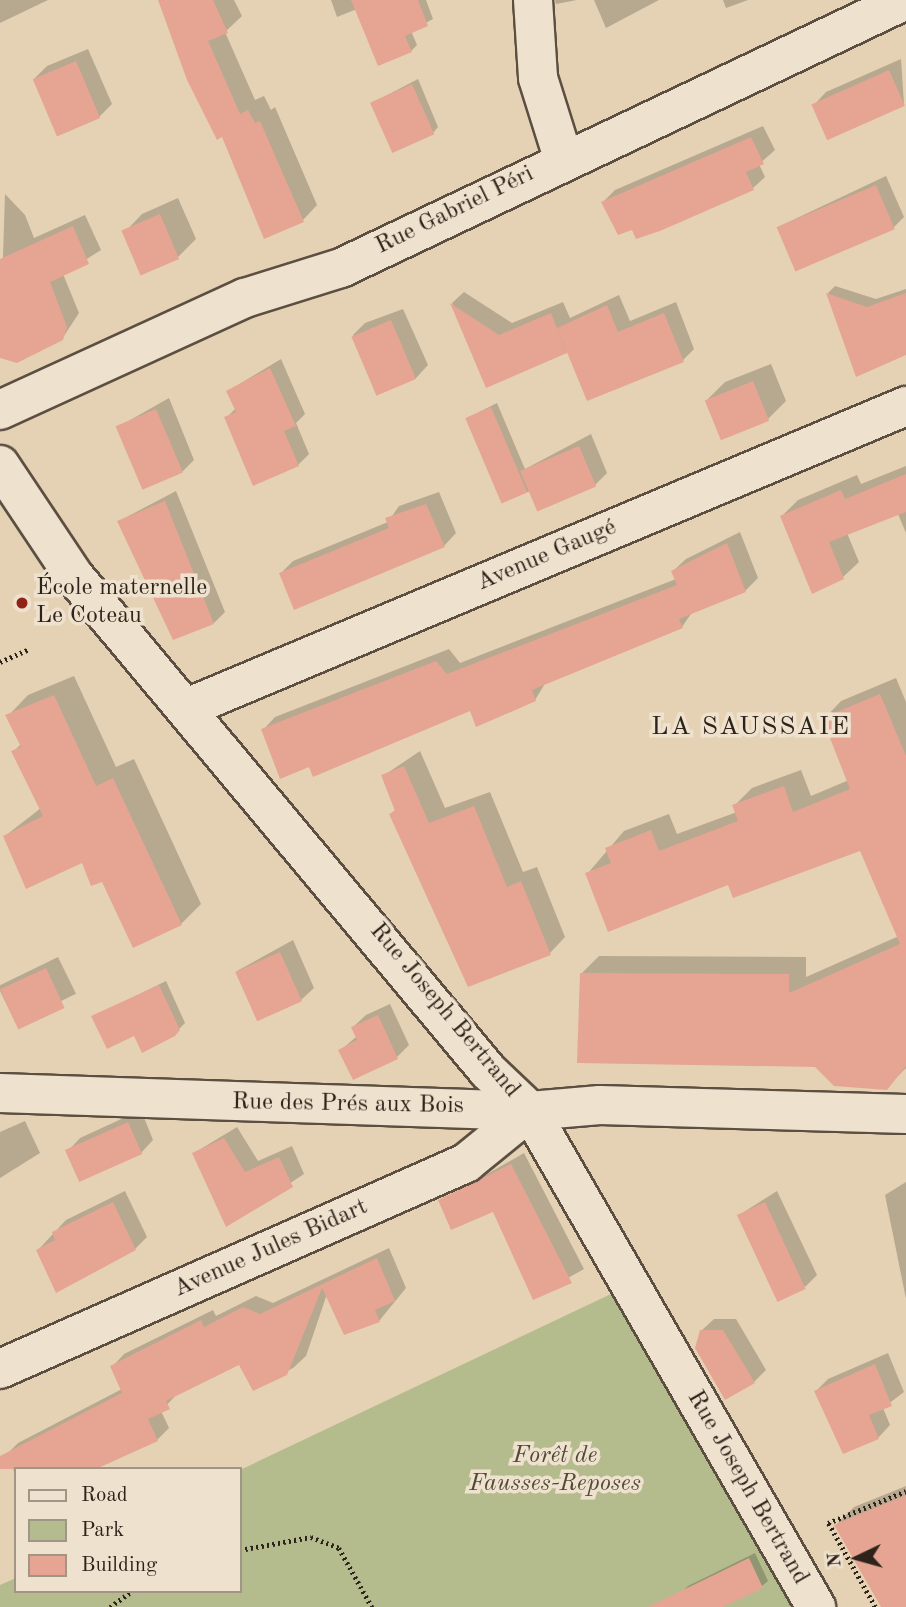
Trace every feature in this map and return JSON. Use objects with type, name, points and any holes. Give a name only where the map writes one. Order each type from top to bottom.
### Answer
[{"type":"street","points":[[533,0],[538,78],[563,158]]},
{"type":"street","name":"Rue Gabriel Péri","points":[[0,410],[245,298],[341,268],[563,158],[906,0]]},
{"type":"street","name":"Avenue Gaugé","points":[[189,707],[906,406]]},
{"type":"street","name":"Rue Joseph Bertrand","points":[[0,465],[74,576],[189,707],[488,1071],[530,1111],[816,1607]]},
{"type":"street","name":"Rue des Prés aux Bois","points":[[0,1093],[530,1111],[600,1105],[906,1114]]},
{"type":"street","name":"Avenue Jules Bidart","points":[[0,1369],[466,1163],[530,1111]]},
{"type":"path","points":[[0,662],[29,649]]},
{"type":"path","points":[[876,1607],[828,1523],[906,1491]]},
{"type":"path","points":[[242,1550],[311,1537],[339,1548],[372,1607]]},
{"type":"path","points":[[110,1607],[129,1593]]},
{"type":"green space","name":"Forêt de Fausses-Reposes","points":[[611,1294],[796,1607],[0,1607],[0,1585],[14,1579],[14,1593],[242,1593],[242,1469]]},
{"type":"building","points":[[158,0],[213,0],[228,33],[208,41],[240,114],[248,110],[255,123],[260,121],[304,222],[264,239],[222,137],[217,140],[187,80]]},
{"type":"building","points":[[351,0],[418,0],[428,26],[405,36],[412,52],[378,66]]},
{"type":"building","points":[[76,61],[100,118],[57,136],[33,79]]},
{"type":"building","points":[[889,70],[905,106],[827,140],[811,105]]},
{"type":"building","points":[[412,84],[434,134],[392,153],[370,103]]},
{"type":"building","points":[[751,137],[764,164],[746,172],[754,190],[636,239],[632,230],[618,235],[601,202]]},
{"type":"building","points":[[876,185],[895,229],[795,271],[777,227]]},
{"type":"building","points":[[160,214],[179,259],[140,276],[121,230]]},
{"type":"building","points":[[73,226],[89,264],[50,282],[67,327],[63,340],[17,363],[0,358],[0,259]]},
{"type":"building","points":[[826,293],[867,307],[906,293],[906,355],[856,377]]},
{"type":"building","points":[[450,303],[499,335],[551,313],[567,353],[486,388]]},
{"type":"building","points":[[607,305],[618,332],[664,313],[684,362],[587,401],[557,328]]},
{"type":"building","points":[[391,320],[416,379],[376,396],[351,337]]},
{"type":"building","points":[[270,368],[296,426],[284,431],[299,466],[253,486],[224,417],[236,412],[226,391]]},
{"type":"building","points":[[753,381],[769,421],[721,440],[705,400]]},
{"type":"building","points":[[491,407],[527,493],[502,504],[465,418]]},
{"type":"building","points":[[156,409],[183,473],[142,490],[115,426]]},
{"type":"building","points":[[579,446],[596,487],[537,512],[520,471]]},
{"type":"building","points":[[906,474],[906,512],[829,542],[844,579],[812,594],[780,516],[841,490],[845,499]]},
{"type":"building","points":[[165,501],[214,624],[173,640],[117,521]]},
{"type":"building","points":[[426,504],[445,547],[294,610],[279,573],[389,528],[385,518]]},
{"type":"building","points":[[727,543],[746,592],[679,619],[683,628],[532,690],[536,701],[476,727],[470,711],[313,777],[309,767],[280,779],[261,729],[436,661],[447,674],[677,585],[671,571]]},
{"type":"building","points":[[880,694],[906,756],[906,1066],[887,1090],[834,1086],[815,1067],[577,1063],[580,973],[789,974],[789,993],[900,944],[860,851],[733,898],[728,885],[608,932],[585,873],[611,863],[605,848],[651,830],[659,851],[738,821],[732,805],[784,786],[793,812],[850,789],[822,718]]},
{"type":"building","points":[[54,695],[96,786],[113,778],[182,925],[133,948],[102,882],[91,886],[82,863],[26,889],[3,836],[43,816],[11,751],[21,747],[5,715]]},
{"type":"building","points":[[404,766],[429,823],[474,806],[507,887],[521,881],[551,955],[468,987],[389,814],[395,811],[381,775]]},
{"type":"building","points":[[280,952],[302,1001],[257,1021],[235,972]]},
{"type":"building","points":[[46,968],[65,1008],[18,1029],[0,989]]},
{"type":"building","points":[[159,985],[180,1030],[175,1036],[142,1053],[134,1036],[107,1049],[91,1016]]},
{"type":"building","points":[[378,1015],[398,1059],[353,1080],[338,1050],[357,1040],[351,1027]]},
{"type":"building","points":[[128,1122],[142,1154],[79,1182],[65,1150]]},
{"type":"building","points":[[224,1138],[245,1172],[279,1157],[293,1187],[226,1227],[192,1153]]},
{"type":"building","points":[[511,1164],[572,1283],[533,1300],[493,1212],[451,1230],[438,1200]]},
{"type":"building","points":[[113,1202],[136,1250],[56,1293],[36,1250],[55,1240],[52,1232]]},
{"type":"building","points":[[765,1202],[806,1289],[777,1302],[737,1215]]},
{"type":"building","points":[[377,1258],[395,1301],[375,1310],[380,1322],[344,1335],[322,1288],[287,1375],[253,1391],[239,1365],[166,1401],[170,1409],[148,1419],[158,1441],[100,1467],[0,1469],[0,1456],[122,1393],[110,1366],[201,1320],[204,1327],[243,1307],[260,1314]]},
{"type":"building","points":[[700,1330],[723,1330],[755,1383],[725,1400],[695,1348]]},
{"type":"building","points":[[875,1364],[892,1406],[869,1415],[879,1439],[843,1454],[814,1391]]},
{"type":"building","points":[[906,1495],[906,1607],[881,1607],[834,1525]]},
{"type":"building","points":[[749,1558],[763,1588],[723,1607],[648,1607]]},
{"type":"place","name":"École maternelle Le Coteau","points":[[22,603]]},
{"type":"district","name":"LA SAUSSAIE","points":[[751,728]]}]
